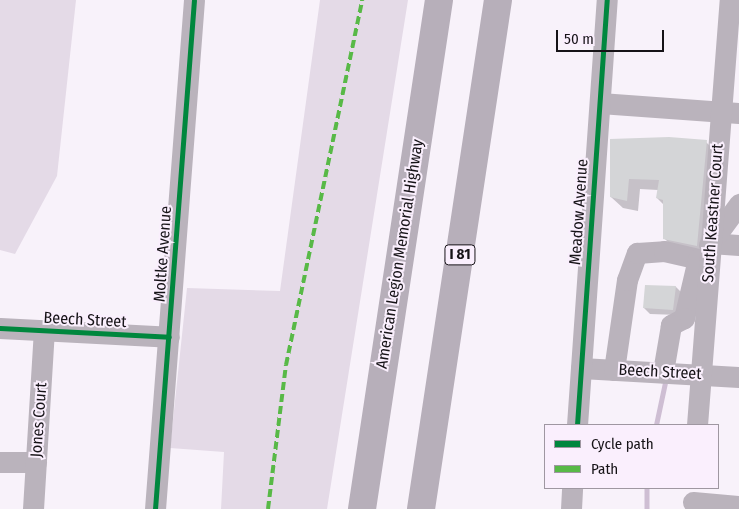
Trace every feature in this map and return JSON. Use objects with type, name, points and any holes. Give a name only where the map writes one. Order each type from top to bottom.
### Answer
[{"type":"highway","name":"American Legion Memorial Highway","points":[[362,509],[439,0]]},
{"type":"highway","name":"I 81","points":[[421,509],[498,0]]},
{"type":"street","name":"Moltke Avenue","points":[[155,509],[194,0]]},
{"type":"street","name":"Meadow Avenue","points":[[577,424],[607,0]]},
{"type":"street","name":"South Keastner Court","points":[[697,424],[704,251],[730,112],[730,0]]},
{"type":"street","points":[[600,102],[730,112]]},
{"type":"street","points":[[663,372],[671,325],[684,318],[704,251],[739,204]]},
{"type":"street","points":[[614,370],[627,280],[637,253],[704,251],[739,246]]},
{"type":"street","name":"Beech Street","points":[[0,328],[169,337]]},
{"type":"street","name":"Jones Court","points":[[33,509],[44,331]]},
{"type":"street","name":"Beech Street","points":[[581,368],[739,377]]},
{"type":"street","points":[[0,462],[36,462]]},
{"type":"street","points":[[571,509],[572,489]]},
{"type":"street","points":[[693,500],[739,506]]},
{"type":"shaded area","points":[[0,0],[76,0],[57,176],[15,254],[0,250]]},
{"type":"shaded area","points":[[320,0],[408,0],[327,509],[221,509],[224,452],[170,448],[187,288],[280,291]]},
{"type":"building","points":[[669,137],[707,140],[697,246],[663,239],[663,200],[656,198],[659,180],[629,179],[627,201],[610,197],[610,139]]},
{"type":"building","points":[[645,285],[676,286],[673,310],[643,308]]},
{"type":"waterway","points":[[656,424],[666,378]]},
{"type":"waterway","points":[[647,489],[647,509]]},
{"type":"marked path","points":[[268,509],[286,365],[362,0]]},
{"type":"cycle path","points":[[155,509],[194,0]]},
{"type":"cycle path","points":[[577,424],[607,0]]},
{"type":"cycle path","points":[[0,328],[169,337]]}]
